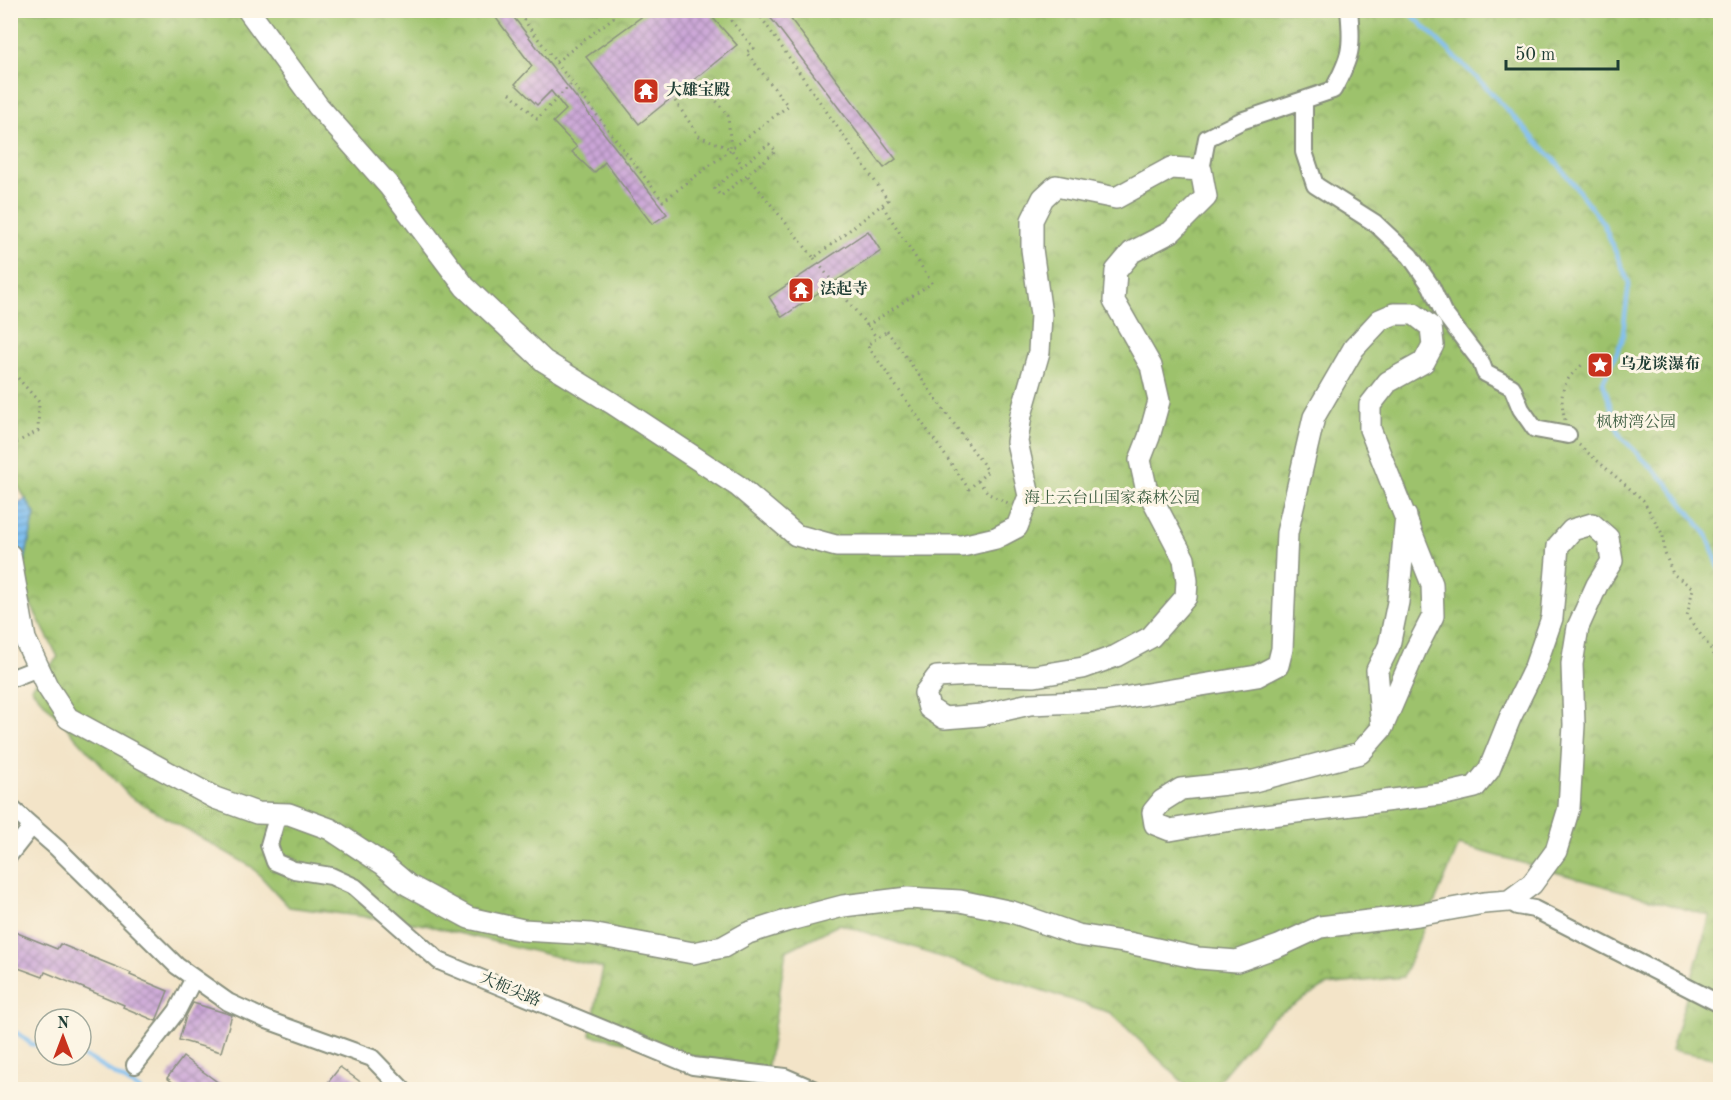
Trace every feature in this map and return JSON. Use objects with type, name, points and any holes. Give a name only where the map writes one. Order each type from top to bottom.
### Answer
[{"type":"street","points":[[248,10],[318,106],[389,186],[465,287],[544,362],[612,403],[738,486],[796,535],[836,546],[962,546],[996,538],[1017,527],[1029,496],[1017,442],[1021,415],[1039,352],[1041,315],[1032,249],[1032,220],[1043,198],[1056,186],[1116,198],[1171,168],[1201,170]]},
{"type":"street","points":[[10,555],[14,592],[25,639],[47,686],[68,717],[215,798],[257,813],[289,814],[330,829],[383,864],[408,885],[469,918],[523,930],[591,934],[693,953],[723,947],[748,933],[831,909],[908,898],[960,901],[1012,912],[1078,935],[1130,943],[1198,958],[1237,961],[1279,946],[1320,927],[1509,901],[1532,884],[1556,851],[1569,808],[1574,725],[1572,664],[1578,627],[1597,585],[1612,561],[1608,538],[1592,524],[1572,530],[1558,546],[1552,618],[1535,667],[1510,718],[1489,770],[1475,787],[1449,793],[1310,809],[1170,830],[1155,824],[1154,812],[1162,801],[1180,789],[1254,781],[1360,753],[1382,728],[1433,616],[1432,584],[1370,429],[1370,405],[1388,382],[1424,362],[1433,345],[1431,327],[1414,314],[1394,314],[1380,320],[1354,348],[1314,417],[1287,533],[1282,650],[1278,665],[1257,676],[1104,701],[1030,704],[982,714],[944,717],[929,708],[925,693],[937,677],[1035,676],[1083,668],[1116,656],[1150,638],[1186,597],[1184,559],[1146,487],[1140,460],[1159,401],[1151,366],[1114,301],[1116,271],[1132,252],[1171,232],[1206,197],[1201,170],[1207,138],[1241,121],[1333,90],[1348,62],[1352,35],[1349,10]]},
{"type":"street","points":[[1304,100],[1305,152],[1315,185],[1375,223],[1410,256],[1431,286],[1443,312],[1481,362],[1485,374],[1512,387],[1521,409],[1535,429],[1568,435]]},
{"type":"street","points":[[1382,728],[1377,670],[1389,646],[1398,602],[1406,516]]},
{"type":"street","points":[[10,677],[39,668]]},
{"type":"street","points":[[10,807],[177,966],[228,1002],[267,1020],[372,1058],[403,1089]]},
{"type":"street","name":"大枙尖路","points":[[278,814],[270,845],[276,862],[294,870],[331,876],[355,887],[439,961],[693,1066],[785,1077],[815,1089]]},
{"type":"street","points":[[10,854],[32,826]]},
{"type":"street","points":[[1509,901],[1517,906],[1534,909],[1720,1004]]},
{"type":"street","points":[[135,1065],[177,1011],[194,978]]},
{"type":"path","points":[[516,10],[663,201],[788,105],[746,52],[754,48],[722,10]]},
{"type":"path","points":[[556,62],[623,10]]},
{"type":"path","points":[[756,10],[888,200],[814,258]]},
{"type":"path","points":[[702,82],[728,116],[731,149],[742,165]]},
{"type":"path","points":[[510,93],[537,119],[572,83]]},
{"type":"path","points":[[675,101],[699,136],[731,149]]},
{"type":"path","points":[[769,144],[776,151],[748,176],[721,196],[714,188],[769,144]]},
{"type":"path","points":[[748,176],[877,338]]},
{"type":"path","points":[[867,326],[932,283],[882,205]]},
{"type":"path","points":[[887,331],[988,471],[978,481],[969,489],[867,345],[887,331]]},
{"type":"path","points":[[1582,365],[1568,376],[1561,401],[1568,435],[1643,500],[1663,535],[1664,551],[1673,574],[1693,588],[1687,616],[1710,646],[1720,665]]},
{"type":"path","points":[[10,369],[39,402],[38,431],[10,446],[12,480],[10,486]]},
{"type":"path","points":[[978,481],[989,494],[1023,511]]},
{"type":"green space","name":"海上云台山国家森林公园","points":[[10,11],[1720,11],[1720,1059],[1671,1050],[1710,916],[1459,845],[1403,977],[1327,985],[1272,1018],[1211,1089],[1190,1089],[1111,1013],[840,924],[786,951],[767,1071],[590,1035],[603,968],[421,924],[289,907],[252,867],[130,797],[31,688],[58,657],[28,599],[23,569],[35,514],[18,486],[17,427],[11,421]]},
{"type":"water","points":[[26,499],[35,514],[23,569],[11,571],[11,509]]},
{"type":"building","points":[[490,10],[508,10],[667,214],[652,224],[605,162],[594,173],[572,152],[577,147],[553,122],[566,110],[551,91],[537,105],[515,84],[532,66]]},
{"type":"building","name":"大雄宝殿","points":[[651,10],[706,10],[737,45],[639,124],[586,57]]},
{"type":"building","points":[[763,10],[784,10],[896,159],[884,168]]},
{"type":"building","points":[[868,231],[881,251],[782,317],[769,297]]},
{"type":"building","points":[[10,930],[57,949],[60,944],[168,991],[156,1021],[45,972],[43,977],[10,965]]},
{"type":"building","points":[[193,1003],[232,1015],[221,1052],[179,1040],[186,1016]]},
{"type":"building","points":[[183,1057],[227,1089],[182,1089],[167,1078]]},
{"type":"building","points":[[340,1067],[370,1089],[323,1089]]},
{"type":"waterway","points":[[1407,10],[1482,83],[1558,164],[1603,223],[1629,283],[1622,341],[1603,382],[1620,436],[1666,482],[1707,535],[1720,570]]},
{"type":"waterway","points":[[18,1033],[33,1044]]},
{"type":"waterway","points":[[93,1061],[140,1090]]},
{"type":"place","name":"大雄宝殿","points":[[646,91]]},
{"type":"place","name":"法起寺","points":[[801,290]]},
{"type":"place","name":"乌龙谈瀑布","points":[[1600,365]]},
{"type":"park label","name":"枫树湾公园","points":[[1636,423]]}]
